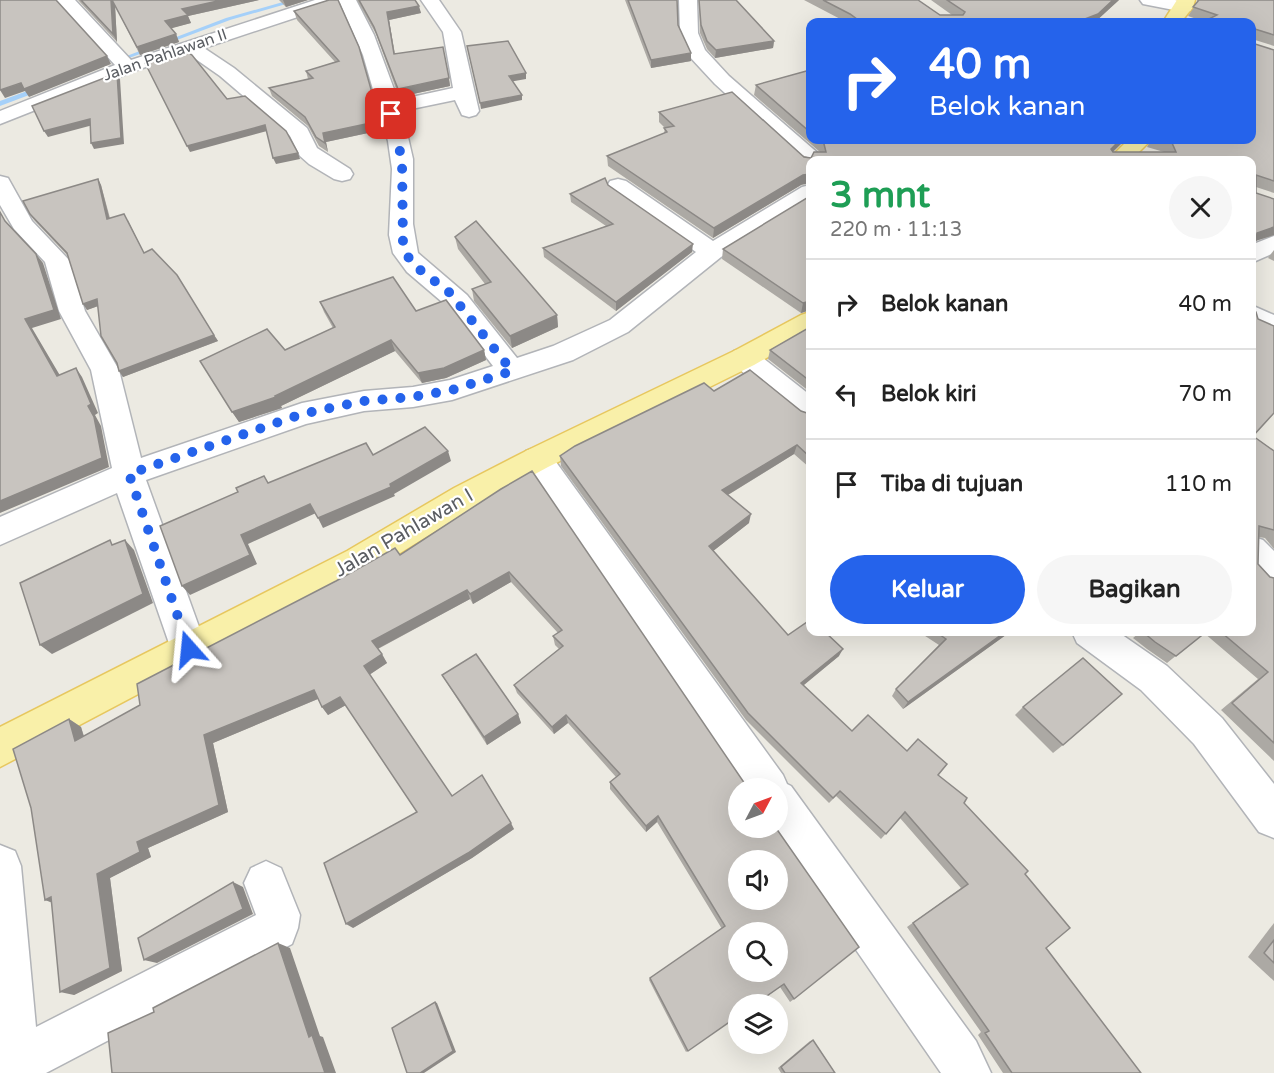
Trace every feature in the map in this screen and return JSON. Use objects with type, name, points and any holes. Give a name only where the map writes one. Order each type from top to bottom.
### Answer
[{"type":"main road","name":"Jalan Pahlawan I","points":[[0,748],[359,561],[465,497],[537,459],[744,358],[806,323]]},
{"type":"street","points":[[65,0],[122,63]]},
{"type":"street","name":"Jalan Pahlawan II","points":[[0,118],[122,63],[189,46],[333,0]]},
{"type":"street","points":[[348,0],[357,16],[389,108],[402,160],[403,245],[411,263],[450,293],[512,371]]},
{"type":"street","points":[[389,108],[465,101],[451,29],[430,0]]},
{"type":"street","points":[[688,0],[689,33],[696,52],[722,80],[808,156]]},
{"type":"street","points":[[1153,1],[1179,14]]},
{"type":"street","points":[[189,46],[227,72],[298,134],[308,151],[317,159],[342,174]]},
{"type":"street","points":[[0,183],[22,224],[57,260],[72,311],[105,370],[131,483],[189,649]]},
{"type":"street","points":[[618,186],[712,252]]},
{"type":"street","points":[[0,532],[131,483],[302,414],[364,401],[413,397],[452,390],[562,353],[619,326],[712,252],[806,194]]},
{"type":"street","points":[[1256,252],[1274,243]]},
{"type":"street","points":[[1256,317],[1274,327]]},
{"type":"street","points":[[744,358],[806,408]]},
{"type":"street","points":[[537,459],[761,778]]},
{"type":"street","points":[[1256,555],[1274,573]]},
{"type":"street","points":[[1095,636],[1154,678],[1208,731],[1274,817]]},
{"type":"street","points":[[788,816],[967,1073]]},
{"type":"street","points":[[0,866],[15,1068],[276,928],[278,915],[266,883]]},
{"type":"building","points":[[0,0],[56,0],[107,56],[24,89],[21,83],[0,90]]},
{"type":"building","points":[[81,0],[111,0],[113,34]]},
{"type":"building","points":[[112,0],[222,0],[182,9],[188,15],[165,21],[176,34],[137,47]]},
{"type":"building","points":[[329,0],[338,0],[359,47],[380,121],[323,133],[325,143],[316,137],[305,117],[269,88],[313,78],[306,71],[339,61],[294,11]]},
{"type":"building","points":[[359,0],[415,0],[419,6],[387,12],[394,54],[443,47],[449,78],[398,89],[374,27]]},
{"type":"building","points":[[628,0],[677,0],[678,25],[691,53],[651,60]]},
{"type":"building","points":[[699,0],[736,0],[774,41],[716,50],[707,41],[701,25]]},
{"type":"building","points":[[823,0],[918,0],[940,15],[963,15],[965,12],[947,0],[1113,0],[1098,14],[1088,18],[856,18]]},
{"type":"building","points":[[1199,0],[1274,0],[1274,35],[1256,29],[1256,18],[1211,18],[1217,15],[1193,7]]},
{"type":"building","points":[[508,41],[526,73],[509,76],[522,95],[480,103],[467,46]]},
{"type":"building","points":[[1256,44],[1274,50],[1274,181],[1256,175],[1256,156],[812,156],[814,152],[826,152],[824,144],[1116,144],[1111,149],[1113,152],[1176,152],[1172,144],[1256,144]]},
{"type":"building","points":[[184,50],[192,55],[227,99],[245,96],[286,131],[298,153],[273,158],[265,125],[187,146],[145,63]]},
{"type":"building","points":[[806,71],[806,129],[756,85]]},
{"type":"building","points":[[117,73],[121,138],[91,143],[90,119],[44,131],[32,106]]},
{"type":"building","points":[[732,92],[806,157],[806,175],[714,228],[607,156],[667,132],[664,128],[674,126],[659,112]]},
{"type":"building","points":[[605,178],[608,185],[693,244],[616,302],[543,248],[613,224],[570,194]]},
{"type":"building","points":[[98,179],[107,219],[124,214],[144,253],[152,249],[177,275],[214,335],[119,371],[117,363],[101,336],[97,299],[83,304],[67,253],[30,214],[23,201]]},
{"type":"building","points":[[1256,193],[1274,199],[1274,227],[1257,233],[1256,240]]},
{"type":"building","points":[[806,198],[806,302],[803,303],[723,249]]},
{"type":"building","points":[[0,212],[5,221],[36,254],[54,310],[25,319],[57,376],[76,368],[91,404],[88,406],[94,417],[102,458],[0,501]]},
{"type":"building","points":[[476,221],[557,315],[510,336],[472,289],[491,282],[455,237]]},
{"type":"building","points":[[393,277],[416,311],[446,300],[484,350],[444,368],[418,373],[391,340],[276,397],[232,412],[200,361],[267,329],[285,350],[335,327],[320,302]]},
{"type":"building","points":[[1256,312],[1258,319],[1274,326],[1274,413],[1256,433]]},
{"type":"building","points":[[806,329],[806,378],[770,350]]},
{"type":"building","points":[[750,370],[806,413],[806,453],[797,445],[722,490],[751,514],[709,546],[788,635],[806,623],[806,636],[829,636],[843,649],[801,683],[852,731],[868,715],[907,751],[918,739],[947,764],[938,775],[967,798],[964,803],[1028,871],[1025,874],[1070,928],[1046,948],[1141,1073],[1012,1073],[985,1033],[989,1031],[913,923],[968,884],[905,812],[886,834],[840,791],[833,798],[748,713],[560,456],[575,446],[704,383],[714,391]]},
{"type":"building","points":[[425,427],[448,451],[390,484],[391,487],[318,518],[310,504],[241,535],[250,555],[182,586],[160,526],[238,492],[236,488],[264,476],[268,483],[366,443],[373,455]]},
{"type":"building","points":[[1256,438],[1274,451],[1274,530],[1259,526],[1258,564],[1270,577],[1274,578],[1274,743],[1232,703],[1268,672],[1226,636],[1256,636]]},
{"type":"building","points":[[532,471],[741,778],[728,778],[728,838],[783,838],[859,947],[794,999],[784,984],[770,994],[728,994],[728,1023],[688,1051],[650,978],[725,926],[658,816],[646,826],[610,782],[620,774],[566,715],[552,727],[514,685],[563,646],[553,636],[562,630],[509,572],[470,594],[467,590],[372,641],[382,654],[364,666],[452,796],[482,775],[511,823],[468,853],[346,924],[324,863],[417,812],[340,697],[322,707],[314,690],[204,735],[219,805],[137,842],[140,852],[97,874],[110,968],[60,992],[51,897],[45,900],[31,808],[13,749],[69,719],[75,741],[140,705],[137,684],[395,548],[400,555]]},
{"type":"building","points":[[110,540],[112,545],[125,540],[143,594],[40,645],[20,583]]},
{"type":"building","points":[[942,636],[999,636],[908,702],[896,689],[946,639]]},
{"type":"building","points":[[1148,636],[1201,636],[1176,656]]},
{"type":"building","points":[[476,654],[518,714],[484,737],[442,675]]},
{"type":"building","points":[[1083,658],[1122,694],[1063,745],[1023,707]]},
{"type":"building","points":[[233,882],[243,909],[144,960],[138,938]]},
{"type":"building","points":[[1274,940],[1274,963],[1264,953]]},
{"type":"building","points":[[278,943],[309,1037],[312,1035],[325,1073],[112,1073],[108,1033],[154,1012],[153,1008]]},
{"type":"building","points":[[435,1002],[453,1051],[420,1073],[407,1073],[392,1028]]},
{"type":"building","points":[[813,1040],[835,1073],[785,1073],[781,1067]]},
{"type":"waterway","points":[[114,62],[228,19],[297,0]]},
{"type":"waterway","points":[[0,104],[41,89]]},
{"type":"route","points":[[189,649],[133,492],[129,474],[302,414],[364,401],[413,397],[452,390],[512,371],[450,293],[411,263],[403,245],[402,160],[391,114]]}]
